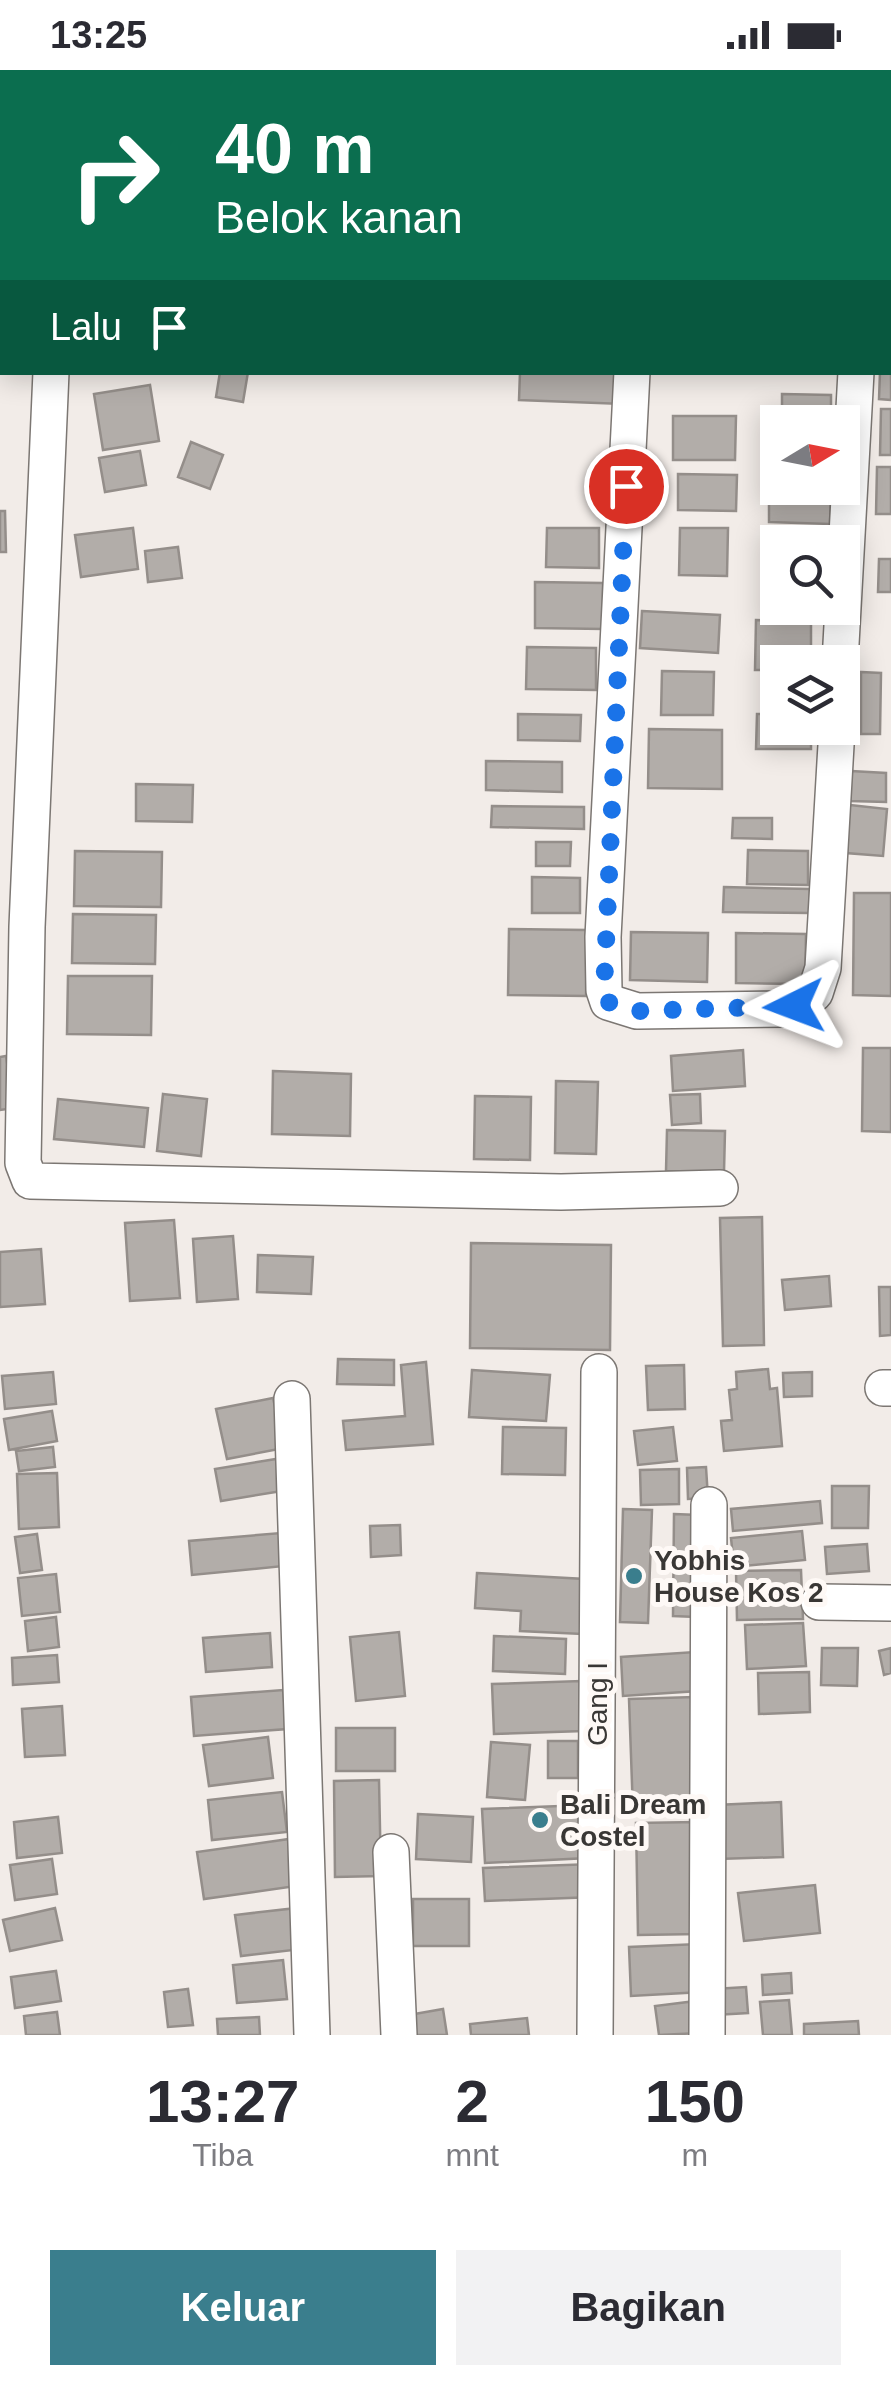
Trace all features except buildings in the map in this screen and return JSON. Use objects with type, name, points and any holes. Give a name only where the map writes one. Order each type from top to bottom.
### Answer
[{"type":"street","points":[[51,375],[13,926],[23,1163],[30,1181],[561,1192],[720,1188]]},
{"type":"street","points":[[632,375],[603,937],[604,990],[608,1002],[637,1011],[785,1008],[805,1002],[815,993],[823,968],[828,925],[836,745]]},
{"type":"street","points":[[841,645],[856,375]]},
{"type":"street","name":"Gang I","points":[[596,2035],[600,1372]]},
{"type":"street","points":[[292,1398],[312,2035]]},
{"type":"street","points":[[707,2035],[709,1505]]},
{"type":"street","points":[[819,1602],[891,1603]]},
{"type":"street","points":[[392,1852],[398,2035]]},
{"type":"place","name":"Yobhis House Kos 2","points":[[634,1576]]},
{"type":"place","name":"Bali Dream Costel","points":[[540,1820]]},
{"type":"route","points":[[626,486],[603,937],[604,990],[608,1002],[637,1011],[794,1006]]}]
